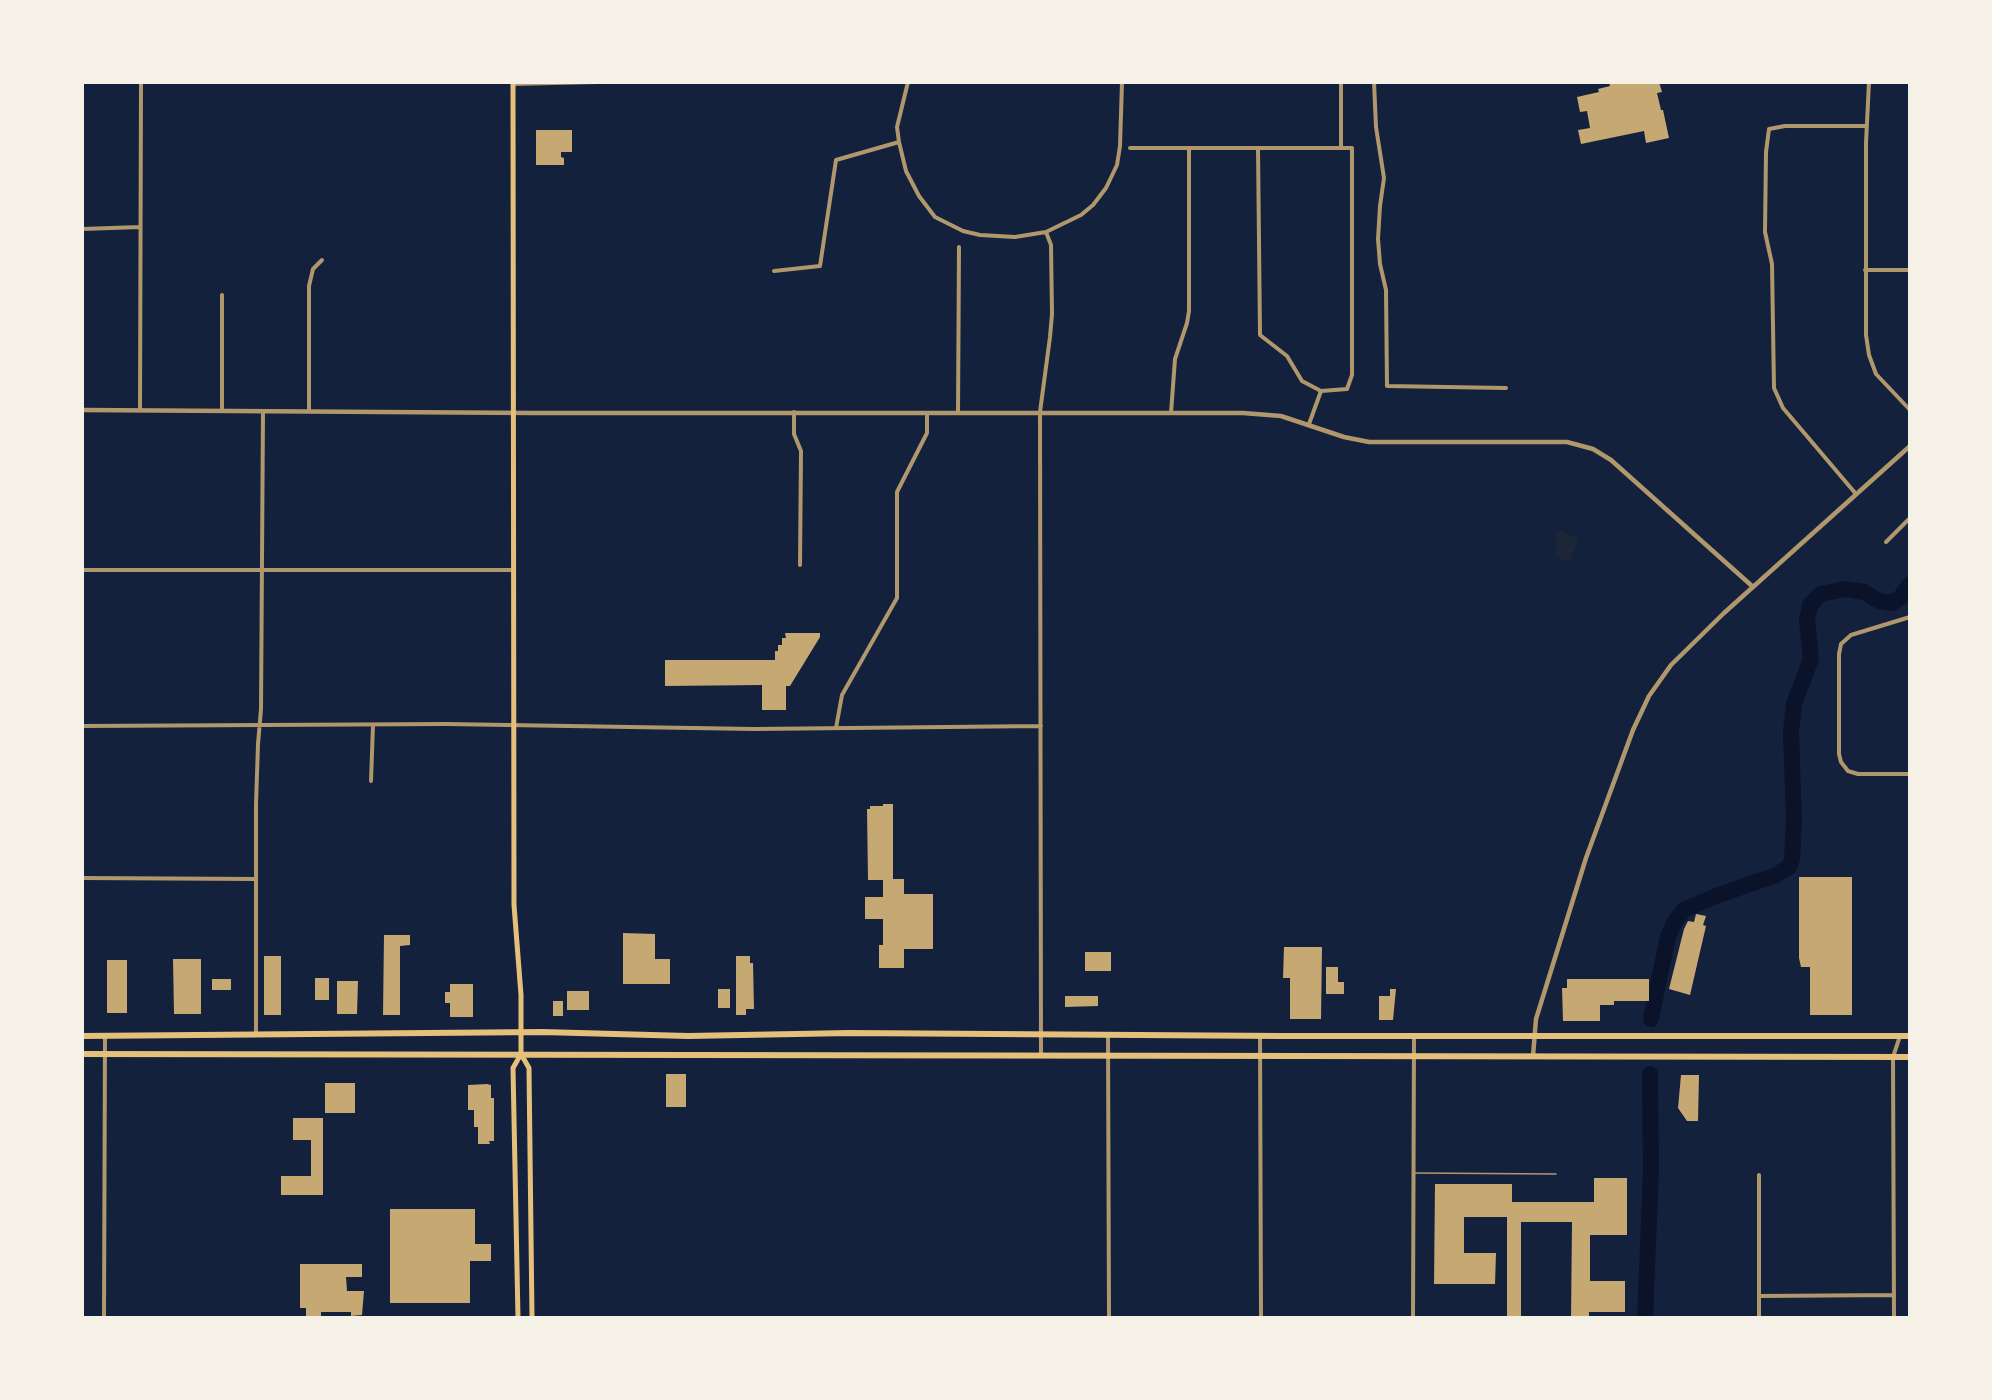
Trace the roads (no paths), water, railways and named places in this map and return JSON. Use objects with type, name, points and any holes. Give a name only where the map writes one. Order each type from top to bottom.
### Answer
[{"type":"main road","points":[[513,83],[514,905],[521,1033],[521,1054],[513,1068],[518,1317]]},
{"type":"main road","points":[[82,1036],[521,1033],[688,1036],[839,1033],[1260,1036],[1910,1036]]},
{"type":"main road","points":[[82,1054],[1910,1057]]},
{"type":"main road","points":[[521,1054],[529,1068],[532,1317]]},
{"type":"street","points":[[140,410],[141,82]]},
{"type":"street","points":[[513,83],[597,82]]},
{"type":"street","points":[[908,82],[897,127],[906,171],[919,196],[935,217],[963,231],[980,235],[1015,237],[1046,232],[1081,215],[1093,205],[1106,188],[1117,165],[1120,146],[1122,82]]},
{"type":"street","points":[[1341,82],[1341,148]]},
{"type":"street","points":[[1374,82],[1376,127],[1384,178],[1378,232],[1380,264],[1386,290],[1387,386],[1506,388]]},
{"type":"street","points":[[1869,82],[1866,126],[1866,335],[1869,355],[1876,374],[1910,410]]},
{"type":"street","points":[[1856,494],[1783,408],[1774,388],[1772,270],[1766,232],[1766,153],[1769,129],[1785,126],[1866,126]]},
{"type":"street","points":[[774,271],[820,266],[836,160],[899,142]]},
{"type":"street","points":[[1130,148],[1258,148],[1341,148],[1352,148],[1352,375],[1347,388],[1321,391],[1302,381],[1287,356],[1260,335],[1258,148]]},
{"type":"street","points":[[1171,413],[1175,359],[1189,311],[1189,148]]},
{"type":"street","points":[[82,229],[140,227]]},
{"type":"street","points":[[1041,1055],[1040,412],[1052,314],[1051,245],[1046,232]]},
{"type":"street","points":[[958,413],[959,247]]},
{"type":"street","points":[[309,411],[309,286],[313,269],[322,260]]},
{"type":"street","points":[[1865,270],[1910,270]]},
{"type":"street","points":[[222,295],[222,410]]},
{"type":"street","points":[[1309,424],[1321,391]]},
{"type":"street","points":[[82,410],[1266,414],[1369,442],[1554,441],[1587,446],[1611,460],[1752,586]]},
{"type":"street","points":[[256,1034],[263,411]]},
{"type":"street","points":[[794,412],[794,434],[801,451],[800,565]]},
{"type":"street","points":[[836,728],[842,695],[897,598],[897,492],[927,434],[927,413]]},
{"type":"street","points":[[1533,1056],[1536,1019],[1586,858],[1626,748],[1649,696],[1671,665],[1752,586],[1910,446]]},
{"type":"street","points":[[1886,542],[1910,518]]},
{"type":"street","points":[[82,570],[514,570]]},
{"type":"street","points":[[1910,617],[1851,635],[1840,647],[1839,754],[1843,766],[1852,773],[1910,774]]},
{"type":"street","points":[[371,781],[372,725]]},
{"type":"street","points":[[82,726],[836,728],[1041,726]]},
{"type":"street","points":[[82,878],[256,879]]},
{"type":"street","points":[[1108,1035],[1109,1317]]},
{"type":"street","points":[[1413,1317],[1414,1035]]},
{"type":"street","points":[[104,1317],[105,1036]]},
{"type":"street","points":[[1260,1036],[1261,1317]]},
{"type":"street","points":[[1894,1317],[1893,1058],[1900,1036]]},
{"type":"street","points":[[1759,1175],[1759,1317]]},
{"type":"street","points":[[1759,1296],[1894,1295]]},
{"type":"lane","points":[[1414,1173],[1556,1174]]},
{"type":"waterway","points":[[1651,1019],[1668,936],[1675,921],[1684,910],[1776,875],[1789,867],[1792,859],[1794,821],[1791,732],[1794,704],[1811,659],[1807,620],[1810,605],[1821,594],[1845,589],[1864,592],[1879,601],[1892,603],[1900,598],[1910,584]]},
{"type":"waterway","points":[[1645,1318],[1651,1171],[1650,1074]]}]
